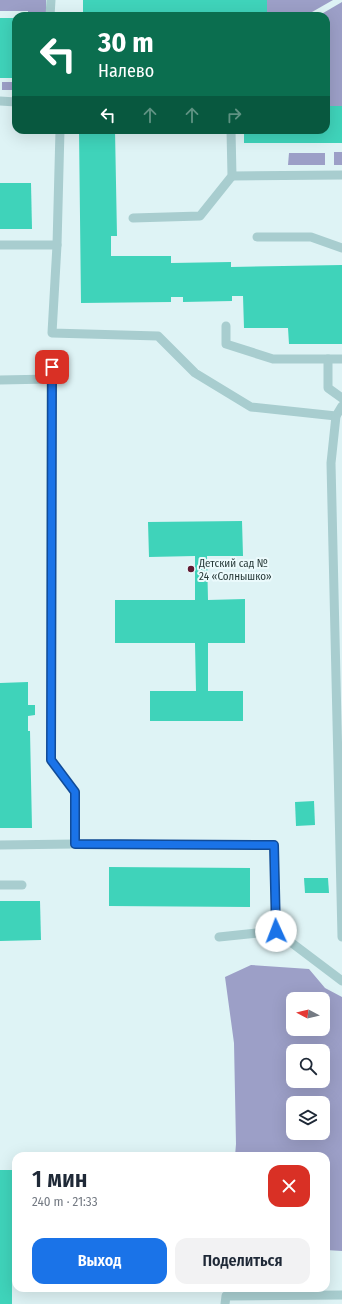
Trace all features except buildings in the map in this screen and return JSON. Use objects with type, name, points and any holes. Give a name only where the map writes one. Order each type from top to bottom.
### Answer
[{"type":"lane","points":[[50,12],[51,0]]},
{"type":"lane","points":[[0,101],[12,102]]},
{"type":"lane","points":[[60,134],[57,245],[52,333],[158,336],[195,373],[251,407],[336,416]]},
{"type":"lane","points":[[134,218],[200,216],[232,176],[231,134]]},
{"type":"lane","points":[[232,176],[342,175]]},
{"type":"lane","points":[[257,237],[311,237],[342,248]]},
{"type":"lane","points":[[0,245],[57,245]]},
{"type":"lane","points":[[226,326],[226,344],[273,359],[342,359]]},
{"type":"lane","points":[[328,359],[328,388],[342,398]]},
{"type":"lane","points":[[52,367],[51,760],[75,792],[75,844]]},
{"type":"lane","points":[[0,380],[51,379]]},
{"type":"lane","points":[[342,406],[336,416],[331,463],[340,741],[342,937]]},
{"type":"lane","points":[[0,845],[274,845],[276,931]]},
{"type":"lane","points":[[0,885],[22,885]]},
{"type":"lane","points":[[219,937],[276,931],[342,981]]},
{"type":"lane","points":[[225,1304],[226,1296],[342,1295]]},
{"type":"shaded area","points":[[0,0],[46,0],[46,12],[0,11]]},
{"type":"shaded area","points":[[267,0],[333,0],[312,12],[267,12]]},
{"type":"shaded area","points":[[342,2],[342,106],[330,106],[330,12],[325,12]]},
{"type":"shaded area","points":[[2,82],[12,82],[12,90],[2,90]]},
{"type":"shaded area","points":[[334,152],[342,152],[342,165],[334,165]]},
{"type":"shaded area","points":[[289,153],[325,153],[325,165],[288,165]]},
{"type":"shaded area","points":[[251,965],[309,969],[325,988],[342,997],[342,1251],[330,1250],[330,1152],[235,1152],[234,1043],[225,977]]},
{"type":"place","name":"Детский сад № 24 «Солнышко»","points":[[191,569]]},
{"type":"route","points":[[52,367],[51,760],[75,792],[75,844],[274,845],[276,931]]}]
